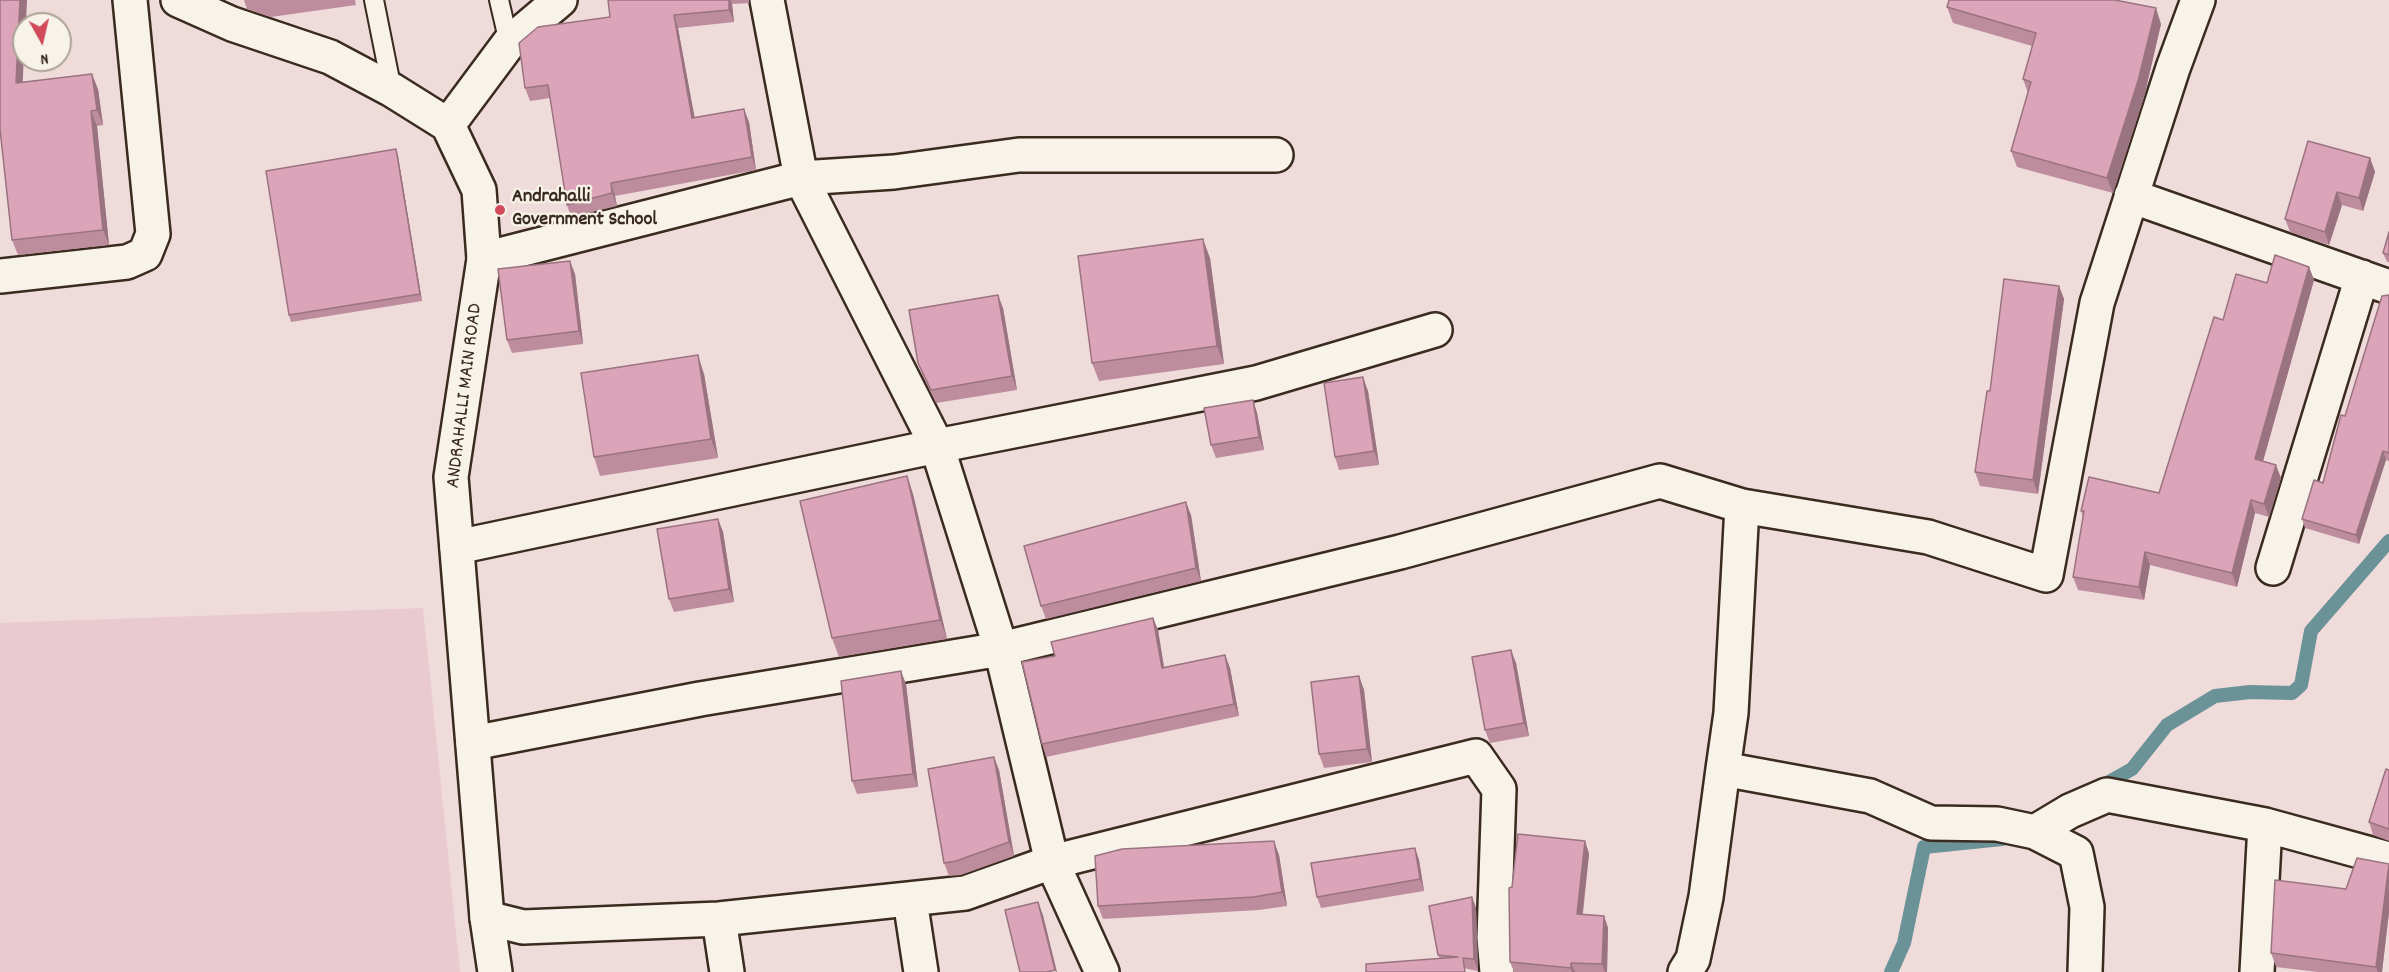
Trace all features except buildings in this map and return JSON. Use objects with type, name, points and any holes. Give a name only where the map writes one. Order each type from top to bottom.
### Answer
[{"type":"street","points":[[0,276],[127,262],[145,254],[153,234],[130,0]]},
{"type":"street","points":[[178,0],[230,12],[330,57],[392,90],[448,125],[509,44],[560,0]]},
{"type":"street","points":[[767,0],[801,178],[937,446],[1001,649],[1052,862],[1102,972]]},
{"type":"street","points":[[472,743],[700,699],[1001,649],[1400,552],[1660,481],[1742,506],[1928,537],[2046,575],[2097,303],[2173,68],[2198,0]]},
{"type":"street","name":"ANDRAHALLI MAIN ROAD","points":[[448,125],[479,190],[483,259],[451,477],[487,918],[495,972]]},
{"type":"street","points":[[483,259],[801,178],[894,172],[1019,155],[1276,155]]},
{"type":"street","points":[[2132,196],[2375,282],[2273,568]]},
{"type":"street","points":[[457,547],[937,446],[1256,383],[1435,330]]},
{"type":"street","points":[[1684,972],[1693,959],[1706,897],[1731,713],[1742,506]]},
{"type":"street","points":[[487,918],[523,927],[719,919],[965,893],[1052,862],[1476,756],[1500,789],[1494,938],[1497,972]]},
{"type":"street","points":[[1723,769],[1870,796],[1931,823],[1997,824],[2035,832],[2076,853],[2087,907],[2085,972]]},
{"type":"street","points":[[2035,832],[2070,810],[2107,795],[2265,825],[2389,859]]},
{"type":"street","points":[[2257,972],[2265,825]]},
{"type":"street","points":[[910,900],[921,972]]},
{"type":"street","points":[[719,919],[727,972]]},
{"type":"lane","points":[[374,0],[392,90]]},
{"type":"lane","points":[[499,0],[509,44]]},
{"type":"shaded area","points":[[423,608],[460,972],[0,972],[0,623]]},
{"type":"waterway","points":[[2100,787],[2132,769],[2167,725],[2215,696],[2250,692],[2292,693],[2301,685],[2311,631],[2389,541]]},
{"type":"waterway","points":[[1891,972],[1904,943],[1924,847],[2002,839]]},
{"type":"place","name":"Andrahalli Government School","points":[[500,210]]}]
